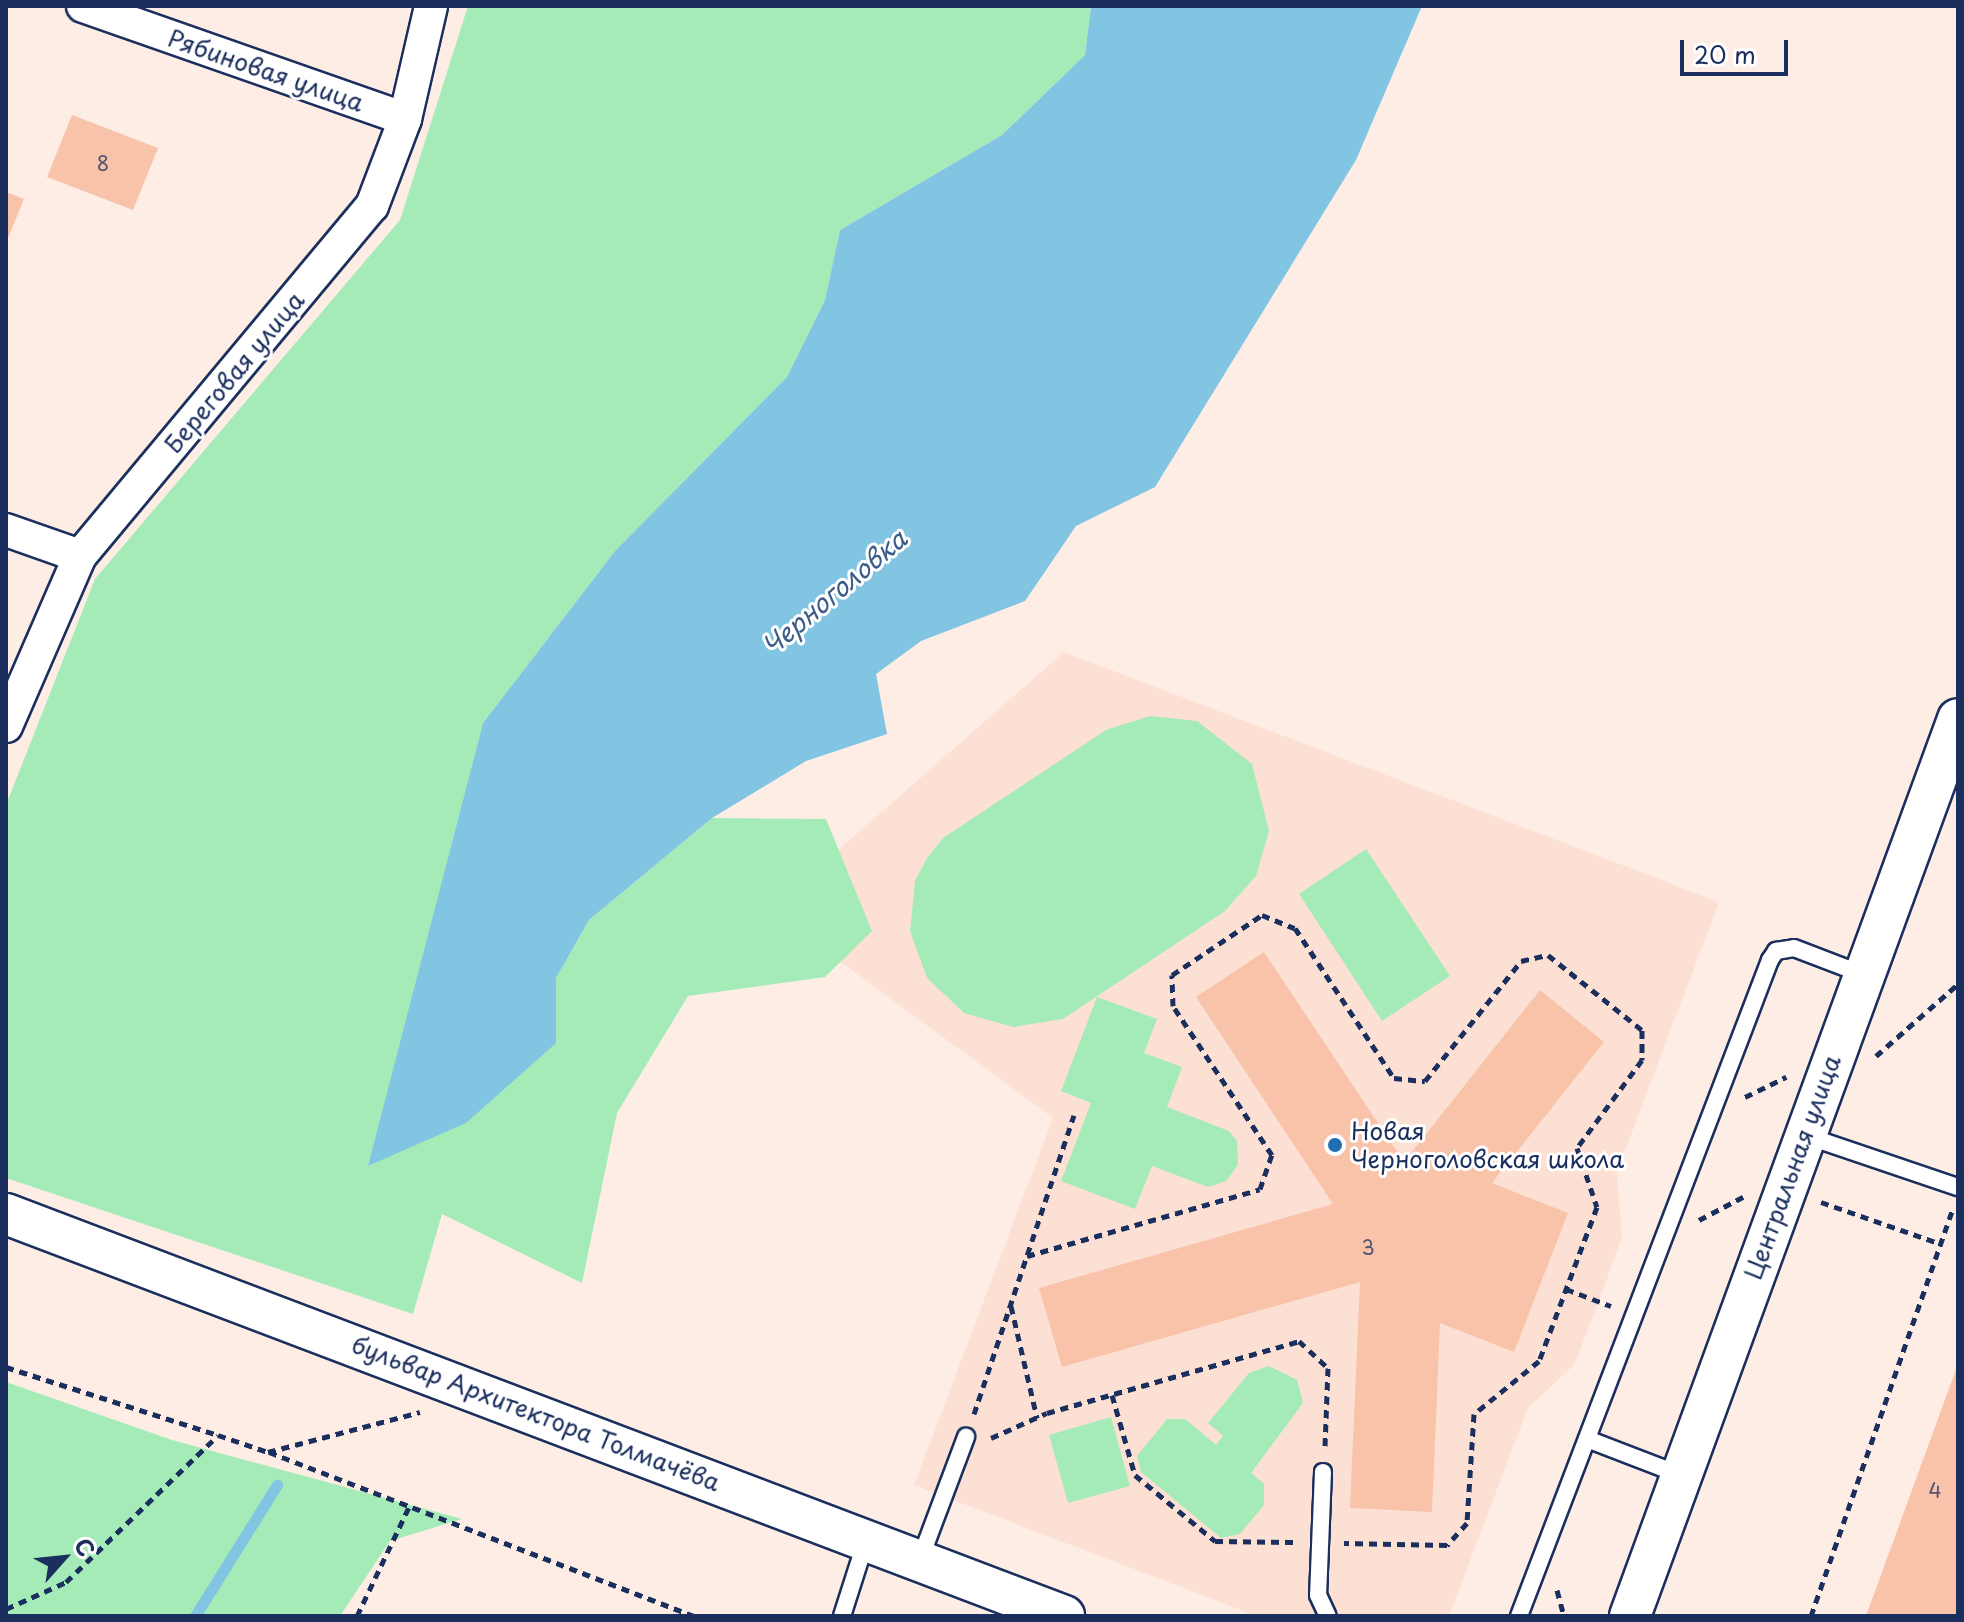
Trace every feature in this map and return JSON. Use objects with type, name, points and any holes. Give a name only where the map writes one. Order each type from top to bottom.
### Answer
[{"type":"street","name":"Рябиновая улица","points":[[83,6],[405,119]]},
{"type":"street","name":"Береговая улица","points":[[6,726],[80,556],[372,206],[405,119],[431,6]]},
{"type":"street","points":[[6,530],[80,556]]},
{"type":"street","name":"Центральная улица","points":[[1630,1616],[1862,974],[1958,719]]},
{"type":"street","name":"бульвар Архитектора Толмачёва","points":[[6,1214],[346,1340],[1064,1616]]},
{"type":"lane","points":[[1519,1616],[1770,960],[1785,946],[1862,974]]},
{"type":"lane","points":[[1804,1135],[1958,1187]]},
{"type":"lane","points":[[1587,1439],[1681,1475]]},
{"type":"lane","points":[[919,1562],[964,1445]]},
{"type":"lane","points":[[1323,1472],[1318,1595],[1328,1616]]},
{"type":"lane","points":[[842,1616],[866,1541]]},
{"type":"path","points":[[1027,1256],[1260,1189],[1272,1155],[1173,1006],[1172,975],[1262,915],[1295,928],[1394,1078],[1425,1081],[1521,961],[1548,955],[1642,1030],[1642,1060],[1577,1148],[1597,1207],[1539,1361],[1474,1414],[1467,1523],[1447,1545],[1215,1541],[1135,1475],[1112,1395]]},
{"type":"path","points":[[1871,1062],[1958,984]]},
{"type":"path","points":[[1741,1100],[1794,1072]]},
{"type":"path","points":[[964,1445],[1074,1115]]},
{"type":"path","points":[[1694,1222],[1757,1190]]},
{"type":"path","points":[[1811,1616],[1958,1196]]},
{"type":"path","points":[[1809,1198],[1941,1244]]},
{"type":"path","points":[[1566,1289],[1599,1301]]},
{"type":"path","points":[[1011,1304],[1037,1418]]},
{"type":"path","points":[[964,1445],[1037,1418],[1299,1341],[1328,1368],[1323,1472]]},
{"type":"path","points":[[6,1367],[268,1452],[693,1616]]},
{"type":"path","points":[[268,1452],[430,1410],[465,1386]]},
{"type":"path","points":[[6,1609],[66,1582],[218,1435]]},
{"type":"path","points":[[357,1616],[409,1507]]},
{"type":"path","points":[[1556,1585],[1564,1616]]},
{"type":"shaded area","name":"Новая Черноголовская школа","points":[[1064,652],[1719,902],[1617,1172],[1622,1237],[1599,1301],[1574,1365],[1528,1408],[1449,1616],[1257,1616],[914,1485],[1053,1118],[770,910]]},
{"type":"green space","points":[[468,6],[1091,6],[1085,55],[1002,135],[840,230],[825,300],[787,377],[615,551],[483,723],[369,1166],[555,1043],[556,978],[589,920],[712,818],[826,819],[872,931],[825,977],[688,996],[617,1113],[582,1283],[442,1214],[413,1314],[6,1178],[6,805],[95,579],[400,220]]},
{"type":"green space","points":[[1150,716],[1197,721],[1252,764],[1269,831],[1256,876],[1225,911],[1063,1019],[1013,1027],[964,1013],[927,978],[910,931],[915,881],[927,858],[943,838],[1106,730]]},
{"type":"green space","points":[[1366,849],[1450,976],[1382,1021],[1299,894]]},
{"type":"green space","points":[[1097,997],[1157,1019],[1144,1053],[1182,1067],[1167,1107],[1229,1131],[1237,1141],[1238,1165],[1226,1181],[1208,1187],[1152,1166],[1135,1209],[1061,1181],[1091,1103],[1061,1091]]},
{"type":"green space","points":[[1269,1366],[1297,1380],[1303,1403],[1251,1473],[1264,1484],[1264,1505],[1240,1534],[1221,1538],[1141,1472],[1137,1456],[1167,1419],[1185,1419],[1216,1445],[1223,1436],[1208,1423],[1249,1373]]},
{"type":"green space","points":[[6,1382],[172,1440],[462,1519],[390,1541],[340,1616],[6,1616]]},
{"type":"green space","points":[[1111,1417],[1130,1486],[1068,1503],[1049,1435]]},
{"type":"water","points":[[1091,6],[1422,6],[1356,160],[1155,487],[1076,526],[1025,601],[921,641],[876,674],[887,734],[806,761],[712,818],[589,920],[556,978],[556,1043],[466,1123],[368,1166],[483,723],[615,551],[787,377],[825,300],[840,230],[1002,135],[1085,55]]},
{"type":"building","points":[[72,115],[158,148],[133,210],[47,177]]},
{"type":"building","points":[[6,192],[24,199],[6,243]]},
{"type":"building","points":[[1264,952],[1404,1162],[1540,990],[1604,1042],[1492,1183],[1568,1213],[1514,1352],[1440,1323],[1432,1512],[1350,1508],[1360,1282],[1062,1367],[1039,1288],[1333,1204],[1196,997]]},
{"type":"building","points":[[1958,1364],[1958,1616],[1866,1616]]},
{"type":"waterway","name":"Черноголовка","points":[[195,1616],[277,1485]]},
{"type":"place","name":"Новая Черноголовская школа","points":[[1335,1145]]}]
